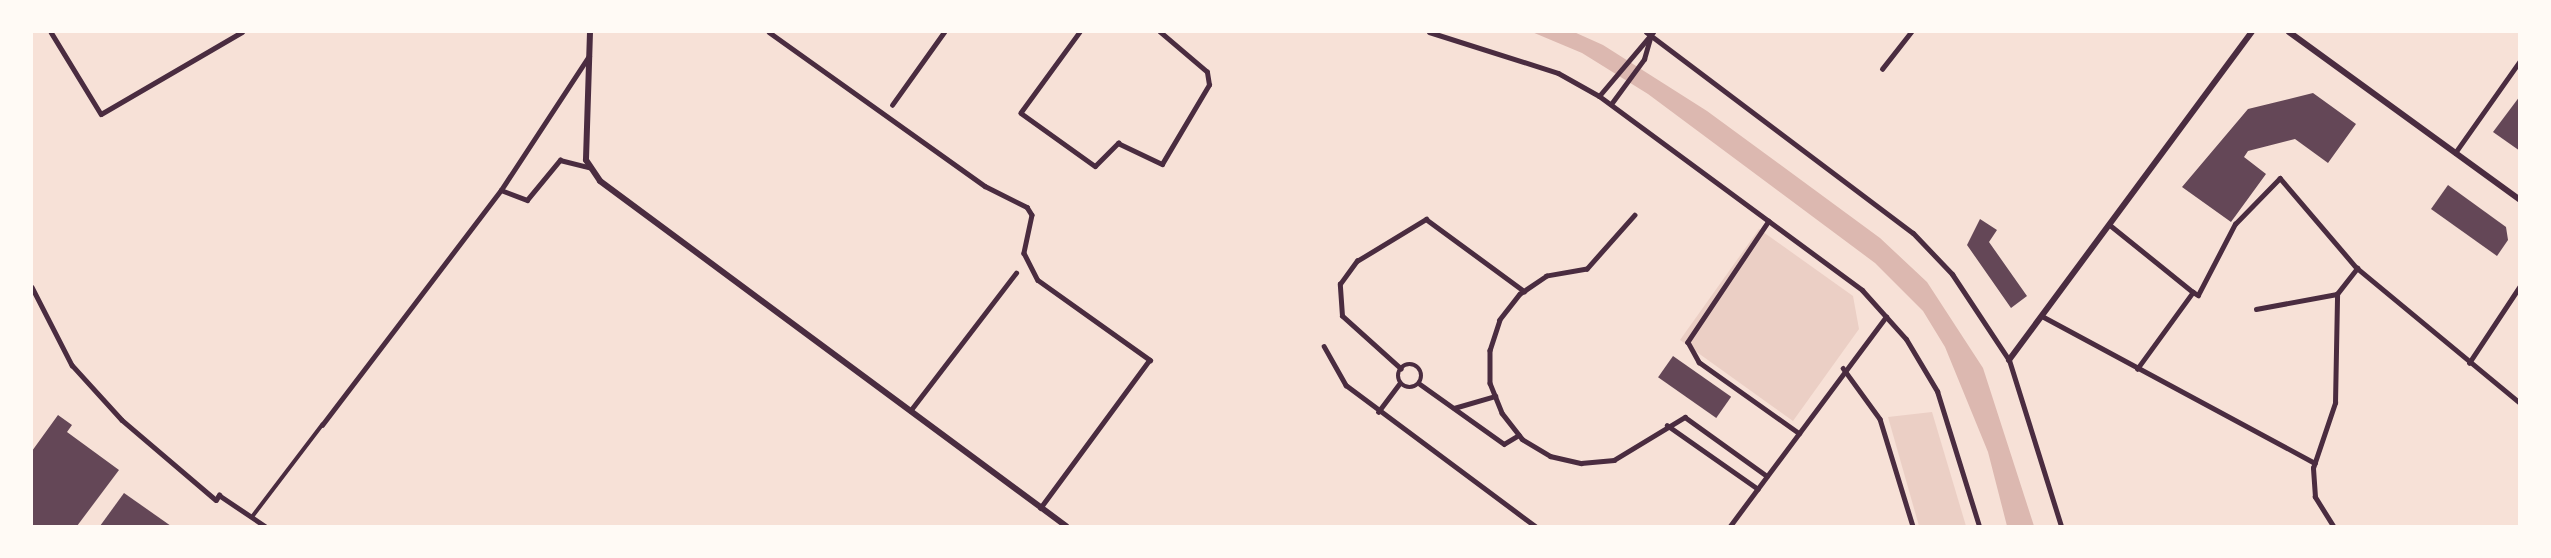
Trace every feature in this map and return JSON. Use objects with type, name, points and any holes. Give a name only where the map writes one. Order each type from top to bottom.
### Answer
[{"type":"main road","points":[[590,32],[586,160],[591,168],[1066,527]]},
{"type":"main road","points":[[2009,360],[2252,32]]},
{"type":"main road","points":[[2289,32],[2519,200]]},
{"type":"street","points":[[51,32],[101,114],[242,32]]},
{"type":"street","points":[[769,32],[985,186],[1027,207],[1032,215],[1024,253],[1038,280],[1150,360],[1041,508]]},
{"type":"street","points":[[892,104],[944,32]]},
{"type":"street","points":[[1080,32],[1021,113],[1096,166],[1118,143],[1162,164],[1208,89],[1207,72],[1160,32]]},
{"type":"street","points":[[1429,32],[1558,73],[1599,96],[1862,290],[1886,317],[1937,391],[1979,527]]},
{"type":"street","points":[[1599,96],[1631,51],[1650,32]]},
{"type":"street","points":[[1611,104],[1644,59],[1650,32]]},
{"type":"street","points":[[1650,32],[1913,233],[1992,326],[2009,360],[2061,527]]},
{"type":"street","points":[[1882,69],[1911,32]]},
{"type":"street","points":[[252,517],[501,190],[589,55]]},
{"type":"street","points":[[2455,153],[2519,61]]},
{"type":"street","points":[[2510,74],[2519,70]]},
{"type":"street","points":[[501,190],[527,200],[560,160],[591,168]]},
{"type":"street","points":[[2109,224],[2199,295],[2218,264],[2235,224],[2280,178],[2357,268],[2519,403]]},
{"type":"street","points":[[1635,215],[1587,269],[1547,276],[1524,290],[1500,320],[1490,350],[1495,396],[1519,435],[1550,456],[1581,463],[1624,456],[1667,424],[1685,418],[1767,476]]},
{"type":"street","points":[[1401,369],[1342,316],[1340,284],[1357,261],[1426,219],[1524,290]]},
{"type":"street","points":[[1769,221],[1688,342],[1699,362],[1799,433]]},
{"type":"street","points":[[2333,527],[2315,496],[2315,463],[2338,377],[2337,294],[2357,268]]},
{"type":"street","points":[[910,411],[1016,273]]},
{"type":"street","points":[[2469,363],[2519,286]]},
{"type":"street","points":[[32,287],[72,365],[122,420],[216,499],[219,495],[265,527]]},
{"type":"street","points":[[2137,369],[2193,292]]},
{"type":"street","points":[[2256,309],[2337,294]]},
{"type":"street","points":[[2042,316],[2137,369],[2200,396],[2315,463]]},
{"type":"street","points":[[1738,527],[1731,525],[1843,368],[1886,317]]},
{"type":"street","points":[[1324,346],[1346,386],[1535,527]]},
{"type":"street","points":[[1401,369],[1418,366],[1420,384],[1504,444],[1519,435]]},
{"type":"street","points":[[1843,368],[1880,419],[1913,527]]},
{"type":"street","points":[[1378,412],[1400,383],[1401,369]]},
{"type":"street","points":[[1400,383],[1410,388],[1420,384]]},
{"type":"street","points":[[1454,408],[1495,396]]},
{"type":"street","points":[[1667,424],[1758,489]]},
{"type":"shaded area","points":[[1532,32],[1574,32],[1603,45],[1707,111],[1880,238],[1927,282],[1983,368],[2034,526],[2007,526],[1988,452],[1945,347],[1923,311],[1875,263],[1648,94],[1582,53]]},
{"type":"shaded area","points":[[1759,229],[1853,296],[1859,329],[1793,421],[1680,340]]},
{"type":"shaded area","points":[[1932,412],[1966,526],[1919,526],[1888,417]]},
{"type":"building","points":[[2313,93],[2356,124],[2328,163],[2295,139],[2248,151],[2244,157],[2266,174],[2231,222],[2182,187],[2248,109]]},
{"type":"building","points":[[2520,96],[2520,151],[2493,132]]},
{"type":"building","points":[[2448,185],[2506,227],[2508,240],[2497,256],[2431,209]]},
{"type":"building","points":[[1980,219],[1997,230],[1989,242],[2027,296],[2011,308],[1967,245]]},
{"type":"building","points":[[1673,356],[1731,397],[1716,418],[1658,377]]},
{"type":"building","points":[[58,415],[72,425],[67,432],[119,470],[77,526],[32,526],[32,451]]},
{"type":"building","points":[[124,493],[171,526],[100,526]]}]
